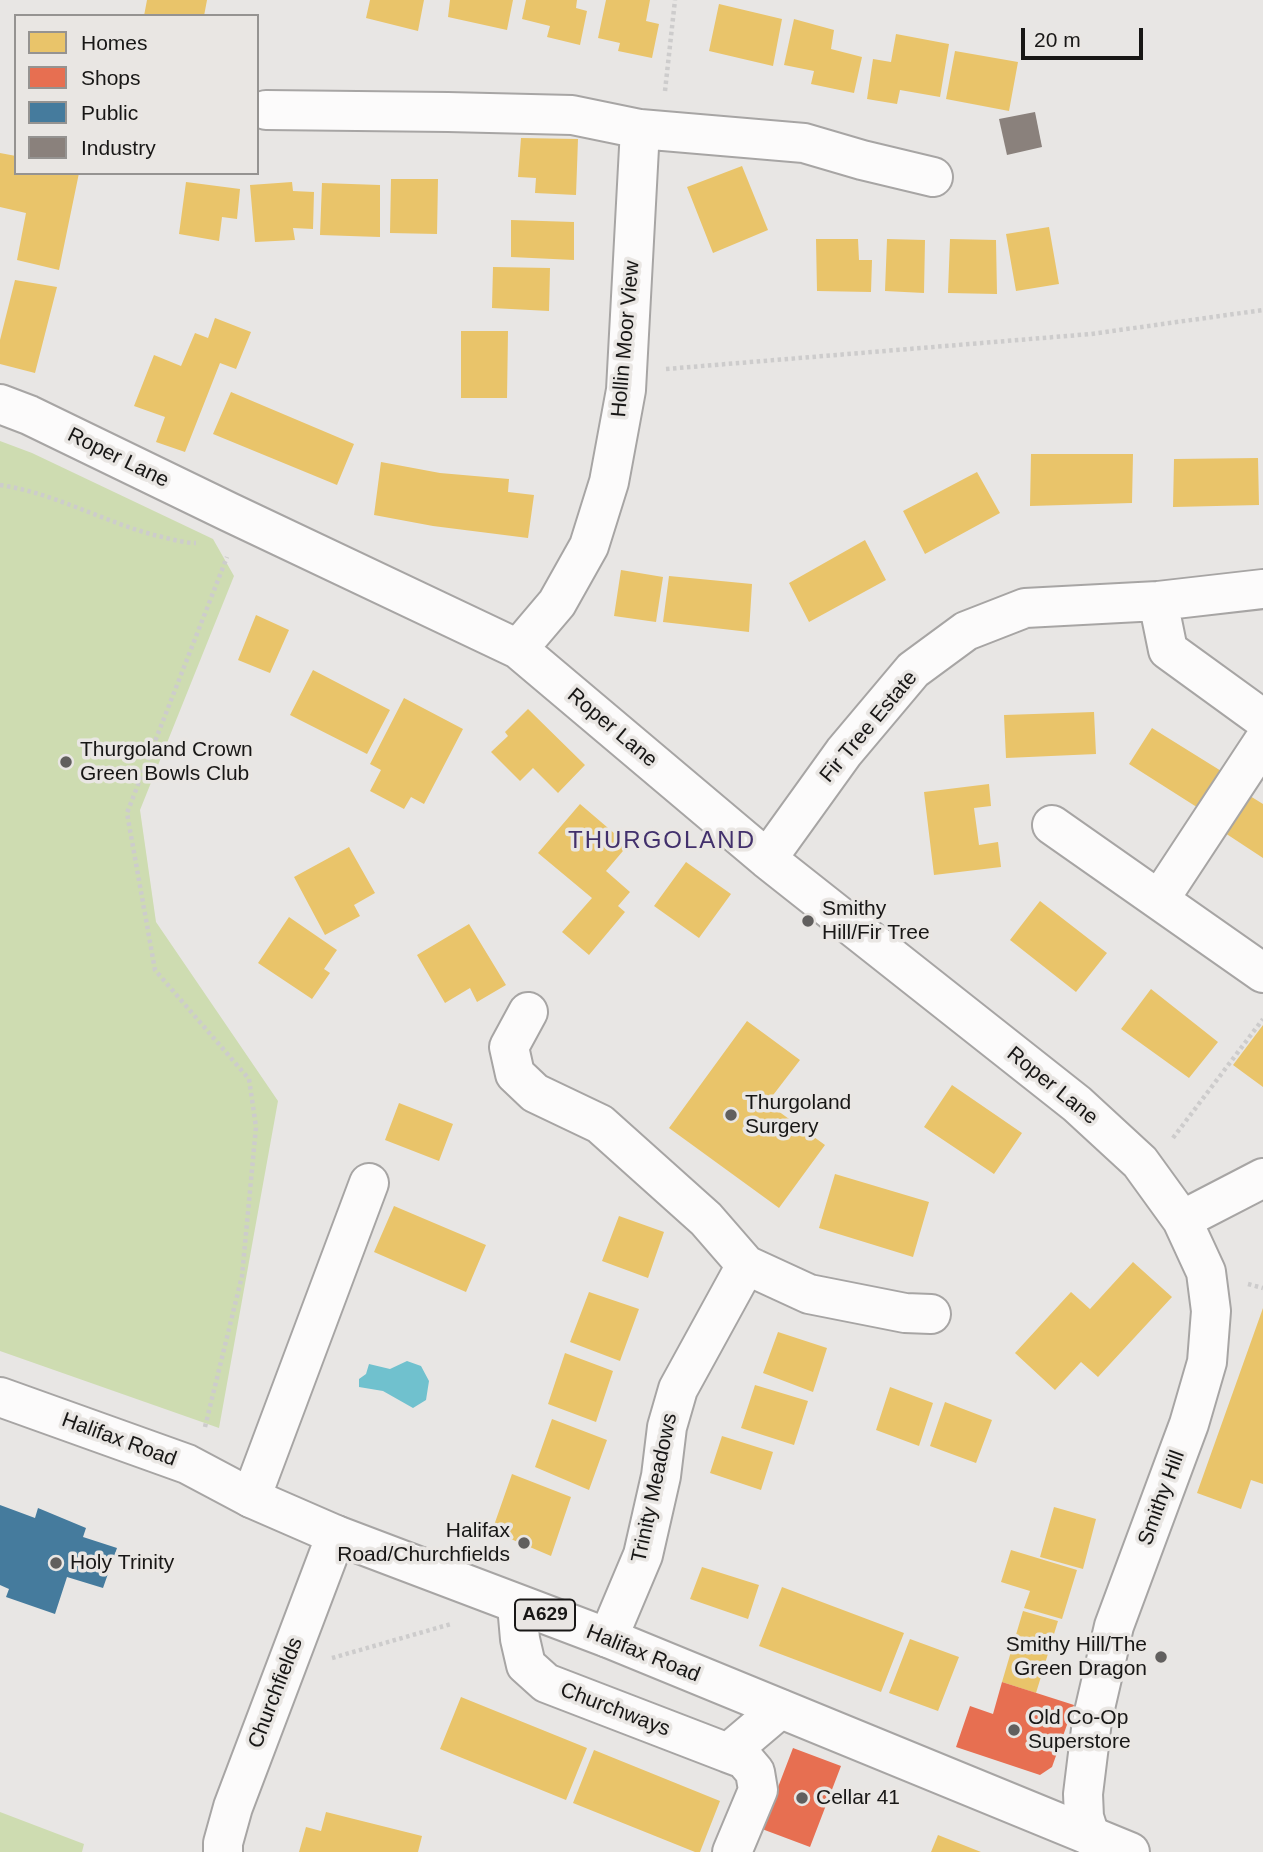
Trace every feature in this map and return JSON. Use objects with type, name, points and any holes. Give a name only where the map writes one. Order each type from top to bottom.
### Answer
[{"type":"main road","points":[[265,110],[572,115],[650,130],[804,143],[933,177]]},
{"type":"main road","name":"Hollin Moor View","points":[[518,649],[557,603],[589,547],[609,482],[626,390],[650,130]]},
{"type":"main road","name":"Roper Lane","points":[[0,404],[29,415],[518,649],[767,859],[1077,1104],[1148,1172]]},
{"type":"main road","name":"Fir Tree Estate","points":[[767,859],[844,752],[913,670],[966,631],[1025,608],[1158,601],[1263,589]]},
{"type":"main road","points":[[1158,601],[1168,650],[1263,719]]},
{"type":"main road","points":[[1159,900],[1263,742]]},
{"type":"main road","points":[[1052,825],[1263,973]]},
{"type":"main road","points":[[527,1012],[509,1047],[515,1074],[535,1093],[600,1124],[706,1219],[746,1265],[809,1294],[905,1312],[931,1314]]},
{"type":"main road","name":"Smithy Hill","points":[[1090,1836],[1084,1816],[1083,1794],[1091,1721],[1114,1626],[1185,1435],[1207,1362],[1211,1311],[1206,1272],[1182,1220],[1148,1172]]},
{"type":"main road","points":[[1182,1220],[1263,1178]]},
{"type":"main road","points":[[251,1499],[369,1183]]},
{"type":"main road","name":"Trinity Meadows","points":[[608,1638],[643,1555],[661,1476],[667,1427],[678,1390],[746,1265]]},
{"type":"main road","name":"Halifax Road","points":[[0,1397],[187,1465],[251,1499],[336,1535],[608,1638],[1130,1852]]},
{"type":"main road","name":"Churchfields","points":[[223,1852],[233,1807],[336,1535]]},
{"type":"main road","name":"Churchways","points":[[517,1605],[526,1665],[546,1683],[744,1759],[755,1772],[758,1790],[732,1852]]},
{"type":"main road","points":[[728,1753],[780,1709]]},
{"type":"path","points":[[650,130],[675,0]]},
{"type":"path","points":[[627,372],[1091,334],[1263,310]]},
{"type":"path","points":[[0,485],[33,492],[137,530],[186,543],[203,542],[220,535],[234,514]]},
{"type":"path","points":[[194,1469],[242,1276],[256,1126],[249,1079],[155,970],[127,813],[218,584],[231,546],[234,514]]},
{"type":"path","points":[[1148,1172],[1263,1019]]},
{"type":"path","points":[[284,1672],[452,1623]]},
{"type":"green space","points":[[0,441],[32,453],[213,539],[234,576],[140,810],[156,922],[278,1101],[219,1428],[0,1351]]},
{"type":"green space","points":[[0,1812],[84,1844],[82,1852],[0,1852]]},
{"type":"water","points":[[407,1361],[421,1366],[429,1381],[426,1400],[413,1408],[383,1391],[359,1387],[359,1379],[366,1374],[369,1364],[390,1369]]},
{"type":"building: Homes","points":[[147,0],[207,0],[204,14],[144,14]]},
{"type":"building: Homes","points":[[370,0],[424,0],[418,31],[366,18]]},
{"type":"building: Homes","points":[[450,0],[513,0],[507,30],[448,17]]},
{"type":"building: Homes","points":[[526,0],[577,0],[576,8],[587,11],[580,45],[547,37],[550,26],[522,19]]},
{"type":"building: Homes","points":[[606,0],[650,0],[646,21],[659,24],[652,58],[618,51],[620,43],[598,38]]},
{"type":"building: Homes","points":[[719,4],[782,19],[773,66],[709,51]]},
{"type":"building: Homes","points":[[794,19],[834,30],[831,49],[862,57],[854,93],[811,84],[814,71],[784,65]]},
{"type":"building: Homes","points":[[896,34],[949,44],[940,97],[900,90],[897,104],[867,99],[873,59],[891,62]]},
{"type":"building: Homes","points":[[955,51],[1018,62],[1009,111],[946,99]]},
{"type":"building: Homes","points":[[521,138],[578,139],[576,195],[535,193],[536,178],[518,177]]},
{"type":"building: Homes","points":[[0,153],[14,156],[14,175],[79,175],[59,270],[17,260],[26,213],[0,207]]},
{"type":"building: Homes","points":[[742,166],[768,230],[713,253],[687,187]]},
{"type":"building: Homes","points":[[391,179],[438,179],[437,234],[390,233]]},
{"type":"building: Homes","points":[[186,182],[240,189],[237,219],[222,217],[219,241],[179,234]]},
{"type":"building: Homes","points":[[292,182],[293,191],[314,192],[313,229],[293,228],[295,240],[255,242],[250,185]]},
{"type":"building: Homes","points":[[322,183],[380,185],[380,237],[320,235]]},
{"type":"building: Homes","points":[[511,220],[574,222],[574,260],[511,257]]},
{"type":"building: Homes","points":[[1049,227],[1059,284],[1016,291],[1006,234]]},
{"type":"building: Homes","points":[[816,239],[858,239],[859,260],[872,260],[871,292],[817,291]]},
{"type":"building: Homes","points":[[887,239],[925,240],[924,293],[885,291]]},
{"type":"building: Homes","points":[[950,239],[996,240],[997,294],[948,293]]},
{"type":"building: Homes","points":[[493,267],[550,268],[549,311],[492,308]]},
{"type":"building: Homes","points":[[15,280],[57,287],[35,373],[0,364],[0,340]]},
{"type":"building: Homes","points":[[215,318],[251,332],[236,369],[220,363],[185,452],[156,442],[165,417],[134,406],[154,355],[181,366],[195,333],[208,338]]},
{"type":"building: Homes","points":[[461,331],[508,331],[507,398],[461,398]]},
{"type":"building: Homes","points":[[231,392],[354,444],[337,485],[213,434]]},
{"type":"building: Homes","points":[[1031,454],[1133,454],[1132,503],[1030,506]]},
{"type":"building: Homes","points":[[1258,458],[1259,505],[1173,507],[1174,459]]},
{"type":"building: Homes","points":[[381,462],[440,473],[509,479],[508,492],[534,495],[528,538],[433,526],[374,515]]},
{"type":"building: Homes","points":[[977,472],[1000,513],[925,554],[903,511]]},
{"type":"building: Homes","points":[[865,540],[886,580],[809,622],[789,583]]},
{"type":"building: Homes","points":[[621,570],[663,577],[656,622],[614,616]]},
{"type":"building: Homes","points":[[669,576],[752,584],[749,632],[663,622]]},
{"type":"building: Homes","points":[[256,615],[289,630],[270,673],[238,660]]},
{"type":"building: Homes","points":[[313,670],[390,710],[367,754],[290,715]]},
{"type":"building: Homes","points":[[404,698],[463,729],[424,804],[411,797],[404,809],[370,791],[381,770],[370,764]]},
{"type":"building: Homes","points":[[528,709],[585,765],[558,793],[533,768],[520,781],[491,752],[508,736],[505,732]]},
{"type":"building: Homes","points":[[1094,712],[1096,754],[1006,758],[1004,715]]},
{"type":"building: Homes","points":[[1152,728],[1226,774],[1203,811],[1129,764]]},
{"type":"building: Homes","points":[[989,784],[991,806],[974,808],[979,845],[998,842],[1001,867],[934,875],[924,792]]},
{"type":"building: Homes","points":[[1250,796],[1263,804],[1263,858],[1225,833]]},
{"type":"building: Homes","points":[[580,804],[628,845],[606,871],[630,892],[618,906],[625,912],[589,955],[562,932],[592,898],[538,853]]},
{"type":"building: Homes","points":[[349,847],[375,893],[354,905],[360,916],[325,935],[294,877]]},
{"type":"building: Homes","points":[[686,862],[731,894],[699,938],[654,906]]},
{"type":"building: Homes","points":[[1040,901],[1107,953],[1076,992],[1010,940]]},
{"type":"building: Homes","points":[[289,917],[337,950],[324,969],[330,973],[312,999],[258,963]]},
{"type":"building: Homes","points":[[469,924],[506,985],[477,1002],[470,988],[445,1003],[417,955]]},
{"type":"building: Homes","points":[[1151,989],[1218,1042],[1189,1078],[1121,1029]]},
{"type":"building: Homes","name":"Thurgoland Surgery","points":[[747,1021],[800,1060],[767,1103],[825,1145],[779,1208],[669,1128]]},
{"type":"building: Homes","points":[[1263,1025],[1263,1087],[1233,1065]]},
{"type":"building: Homes","points":[[952,1085],[1022,1133],[994,1174],[924,1127]]},
{"type":"building: Homes","points":[[399,1103],[453,1124],[439,1161],[385,1140]]},
{"type":"building: Homes","points":[[835,1174],[929,1202],[913,1257],[819,1228]]},
{"type":"building: Homes","points":[[394,1206],[486,1245],[466,1292],[374,1252]]},
{"type":"building: Homes","points":[[619,1216],[664,1232],[648,1278],[602,1261]]},
{"type":"building: Homes","points":[[1133,1262],[1172,1297],[1098,1377],[1081,1362],[1055,1390],[1015,1353],[1071,1292],[1090,1309]]},
{"type":"building: Homes","points":[[589,1292],[639,1309],[620,1361],[570,1342]]},
{"type":"building: Homes","points":[[1263,1308],[1263,1484],[1251,1480],[1241,1509],[1197,1493]]},
{"type":"building: Homes","points":[[778,1332],[827,1348],[813,1392],[763,1373]]},
{"type":"building: Homes","points":[[565,1353],[613,1371],[596,1422],[548,1404]]},
{"type":"building: Homes","points":[[755,1385],[808,1401],[794,1445],[741,1428]]},
{"type":"building: Homes","points":[[890,1387],[933,1403],[919,1446],[876,1430]]},
{"type":"building: Homes","points":[[945,1402],[992,1420],[976,1463],[930,1446]]},
{"type":"building: Homes","points":[[552,1419],[607,1440],[589,1490],[535,1467]]},
{"type":"building: Homes","points":[[722,1436],[773,1452],[761,1490],[710,1473]]},
{"type":"building: Homes","points":[[512,1474],[571,1497],[551,1556],[492,1531]]},
{"type":"building: Homes","points":[[1054,1507],[1096,1519],[1083,1569],[1040,1557]]},
{"type":"building: Homes","points":[[1011,1550],[1077,1570],[1062,1619],[1024,1608],[1030,1591],[1001,1582]]},
{"type":"building: Homes","points":[[702,1567],[759,1585],[748,1619],[690,1599]]},
{"type":"building: Homes","points":[[782,1587],[904,1633],[881,1692],[759,1646]]},
{"type":"building: Homes","points":[[1023,1611],[1058,1621],[1036,1693],[1002,1682]]},
{"type":"building: Homes","points":[[910,1639],[959,1657],[938,1711],[889,1693]]},
{"type":"building: Homes","points":[[461,1697],[587,1748],[566,1800],[440,1749]]},
{"type":"building: Homes","points":[[594,1750],[720,1801],[700,1852],[573,1803]]},
{"type":"building: Homes","points":[[326,1812],[422,1836],[418,1852],[299,1852],[306,1827],[321,1831]]},
{"type":"building: Homes","points":[[938,1835],[981,1852],[931,1852]]},
{"type":"building: Shops","name":"Old Co-Op Superstore","points":[[1002,1682],[1074,1705],[1052,1767],[1040,1775],[956,1747],[970,1706],[993,1714]]},
{"type":"building: Shops","name":"Cellar 41","points":[[793,1748],[841,1766],[810,1847],[762,1829]]},
{"type":"building: Public","name":"Holy Trinity","points":[[0,1505],[35,1518],[38,1508],[86,1528],[83,1537],[117,1548],[103,1588],[67,1577],[55,1614],[6,1597],[9,1589],[0,1585]]},
{"type":"building: Industry","points":[[1035,112],[1042,147],[1007,155],[999,119]]},
{"type":"place","name":"Thurgoland Crown Green Bowls Club","points":[[66,762]]},
{"type":"place","name":"Smithy Hill/Fir Tree","points":[[808,921]]},
{"type":"place","name":"Thurgoland Surgery","points":[[731,1115]]},
{"type":"place","name":"Halifax Road/Churchfields","points":[[524,1543]]},
{"type":"place","name":"Holy Trinity","points":[[56,1563]]},
{"type":"place","name":"Smithy Hill/The Green Dragon","points":[[1161,1657]]},
{"type":"place","name":"Old Co-Op Superstore","points":[[1014,1730]]},
{"type":"place","name":"Cellar 41","points":[[802,1798]]},
{"type":"district","name":"THURGOLAND","points":[[662,841]]}]
